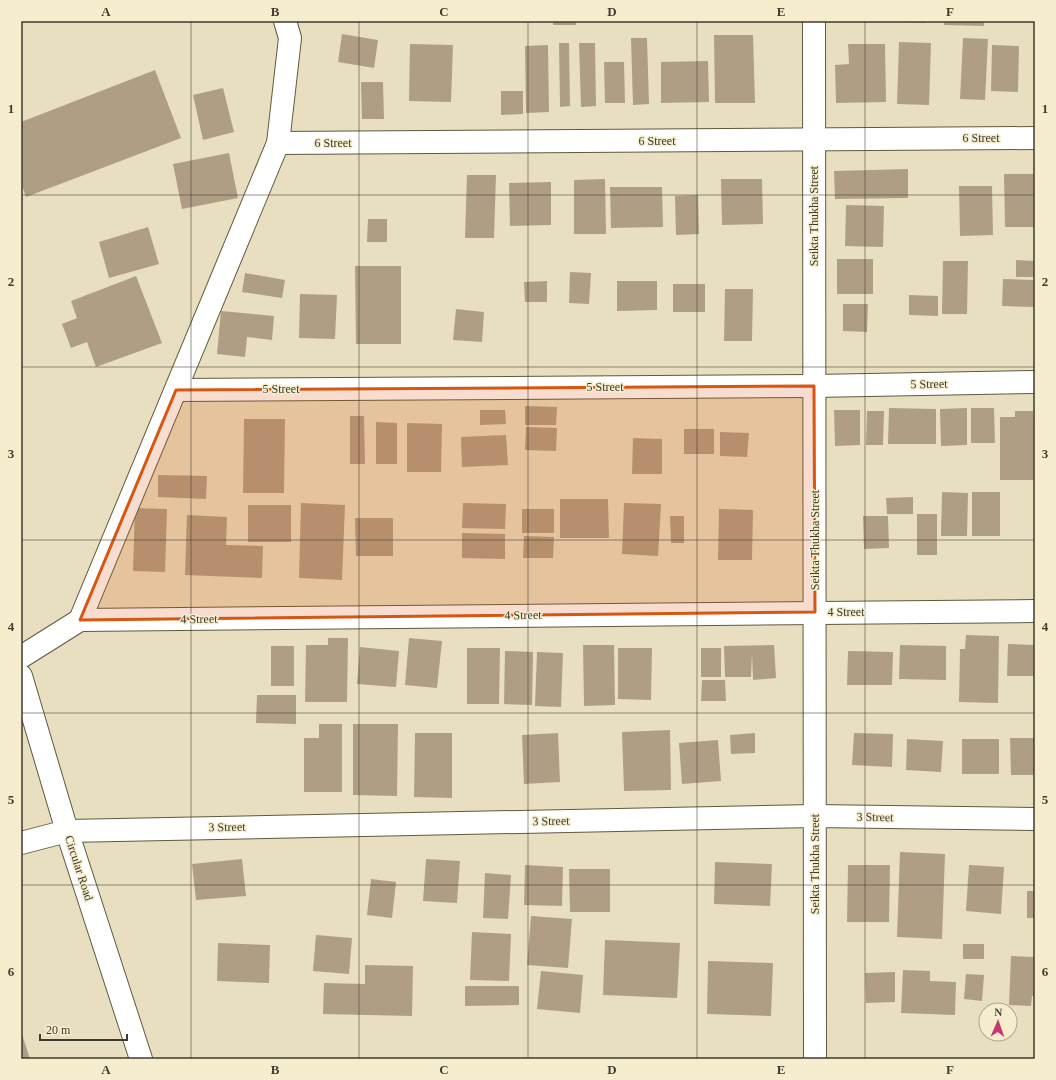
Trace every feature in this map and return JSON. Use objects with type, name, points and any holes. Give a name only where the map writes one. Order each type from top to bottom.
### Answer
[{"type":"street","points":[[21,657],[80,620],[176,390],[278,143],[290,38],[285,21]]},
{"type":"street","name":"Seikta Thukha Street","points":[[814,21],[815,1059]]},
{"type":"street","name":"6 Street","points":[[278,143],[1035,138]]},
{"type":"street","name":"5 Street","points":[[176,390],[814,386],[1035,382]]},
{"type":"street","name":"4 Street","points":[[80,620],[1035,611]]},
{"type":"street","name":"Circular Road","points":[[21,676],[67,831],[141,1059]]},
{"type":"street","name":"3 Street","points":[[67,831],[815,816],[1035,819]]},
{"type":"street","points":[[21,843],[67,831]]},
{"type":"highlighted area","points":[[814,386],[815,612],[80,620],[176,390]]},
{"type":"building","points":[[553,21],[576,21],[576,25],[553,25]]},
{"type":"building","points":[[926,21],[926,23],[905,22]]},
{"type":"building","points":[[944,21],[984,21],[984,26],[944,25]]},
{"type":"building","points":[[342,34],[378,40],[374,68],[338,62]]},
{"type":"building","points":[[714,35],[753,35],[755,103],[715,103]]},
{"type":"building","points":[[631,38],[647,38],[649,104],[633,105]]},
{"type":"building","points":[[963,38],[988,39],[985,100],[960,99]]},
{"type":"building","points":[[899,42],[931,43],[929,105],[897,104]]},
{"type":"building","points":[[559,43],[569,43],[570,106],[560,107]]},
{"type":"building","points":[[579,43],[595,43],[596,106],[581,107]]},
{"type":"building","points":[[410,44],[453,45],[451,102],[409,101]]},
{"type":"building","points":[[848,44],[885,44],[886,102],[836,103],[835,65],[849,64]]},
{"type":"building","points":[[548,45],[549,112],[526,113],[525,46]]},
{"type":"building","points":[[992,45],[1019,46],[1018,92],[991,91]]},
{"type":"building","points":[[708,61],[709,102],[661,103],[661,62]]},
{"type":"building","points":[[604,62],[624,62],[625,103],[605,103]]},
{"type":"building","points":[[155,70],[181,138],[26,197],[21,183],[21,122]]},
{"type":"building","points":[[361,82],[383,82],[384,119],[362,119]]},
{"type":"building","points":[[223,88],[234,132],[203,140],[193,95]]},
{"type":"building","points":[[501,91],[523,91],[523,114],[501,115]]},
{"type":"building","points":[[229,153],[238,198],[182,209],[173,164]]},
{"type":"building","points":[[908,169],[908,198],[835,199],[834,171]]},
{"type":"building","points":[[1004,174],[1035,174],[1035,227],[1005,227]]},
{"type":"building","points":[[467,175],[496,175],[494,238],[465,238]]},
{"type":"building","points":[[605,179],[606,234],[574,234],[574,180]]},
{"type":"building","points":[[721,179],[762,179],[763,224],[722,225]]},
{"type":"building","points":[[551,182],[551,225],[510,226],[509,183]]},
{"type":"building","points":[[959,186],[992,186],[993,235],[960,236]]},
{"type":"building","points":[[610,187],[662,187],[663,227],[611,228]]},
{"type":"building","points":[[698,195],[699,234],[676,235],[675,196]]},
{"type":"building","points":[[846,205],[884,206],[883,247],[845,246]]},
{"type":"building","points":[[368,219],[387,219],[387,242],[367,242]]},
{"type":"building","points":[[148,227],[159,264],[109,278],[99,242]]},
{"type":"building","points":[[837,259],[873,259],[873,294],[837,294]]},
{"type":"building","points":[[1016,260],[1035,261],[1035,277],[1016,277]]},
{"type":"building","points":[[943,261],[968,261],[967,314],[942,314]]},
{"type":"building","points":[[355,266],[401,266],[401,344],[356,344]]},
{"type":"building","points":[[570,272],[591,273],[589,304],[569,303]]},
{"type":"building","points":[[245,273],[285,280],[282,298],[242,292]]},
{"type":"building","points":[[136,276],[162,343],[96,367],[87,342],[71,348],[62,324],[77,318],[71,301]]},
{"type":"building","points":[[1003,279],[1035,280],[1035,307],[1002,306]]},
{"type":"building","points":[[547,281],[547,302],[525,302],[524,282]]},
{"type":"building","points":[[617,281],[657,281],[657,310],[617,311]]},
{"type":"building","points":[[673,284],[705,284],[705,312],[673,312]]},
{"type":"building","points":[[725,289],[753,289],[752,341],[724,341]]},
{"type":"building","points":[[300,294],[337,295],[335,339],[299,338]]},
{"type":"building","points":[[909,295],[938,296],[938,316],[909,315]]},
{"type":"building","points":[[843,304],[868,304],[867,332],[843,331]]},
{"type":"building","points":[[456,309],[484,312],[482,342],[453,340]]},
{"type":"building","points":[[221,311],[274,316],[272,340],[247,337],[245,357],[217,354]]},
{"type":"building","points":[[525,406],[557,407],[556,425],[525,425]]},
{"type":"building","points":[[889,408],[936,409],[936,444],[888,444]]},
{"type":"building","points":[[967,408],[967,445],[941,446],[940,409]]},
{"type":"building","points":[[971,408],[994,408],[995,443],[971,443]]},
{"type":"building","points":[[480,410],[505,410],[506,424],[480,425]]},
{"type":"building","points":[[834,410],[860,410],[860,445],[835,446]]},
{"type":"building","points":[[867,411],[884,411],[883,445],[866,445]]},
{"type":"building","points":[[1015,411],[1033,411],[1033,417],[1035,417],[1035,480],[1000,480],[1000,417],[1015,417]]},
{"type":"building","points":[[350,416],[364,416],[365,464],[350,464]]},
{"type":"building","points":[[244,419],[285,419],[284,493],[243,493]]},
{"type":"building","points":[[376,422],[397,423],[397,464],[376,464]]},
{"type":"building","points":[[407,423],[442,424],[441,472],[407,472]]},
{"type":"building","points":[[526,427],[557,428],[556,451],[525,450]]},
{"type":"building","points":[[684,429],[714,429],[714,454],[684,454]]},
{"type":"building","points":[[720,432],[749,433],[747,457],[720,456]]},
{"type":"building","points":[[506,435],[508,465],[462,467],[461,437]]},
{"type":"building","points":[[633,438],[662,439],[662,474],[632,474]]},
{"type":"building","points":[[158,475],[207,476],[206,499],[158,497]]},
{"type":"building","points":[[942,492],[968,493],[967,536],[941,536]]},
{"type":"building","points":[[972,492],[1000,492],[1000,536],[972,536]]},
{"type":"building","points":[[913,497],[913,514],[887,514],[886,498]]},
{"type":"building","points":[[560,499],[608,499],[609,538],[560,538]]},
{"type":"building","points":[[301,503],[345,505],[342,580],[299,578]]},
{"type":"building","points":[[463,503],[506,504],[505,529],[462,528]]},
{"type":"building","points":[[624,503],[661,504],[658,556],[622,554]]},
{"type":"building","points":[[248,505],[291,505],[291,542],[248,542]]},
{"type":"building","points":[[135,508],[167,509],[165,572],[133,571]]},
{"type":"building","points":[[522,509],[554,509],[554,533],[522,533]]},
{"type":"building","points":[[719,509],[753,510],[752,560],[718,560]]},
{"type":"building","points":[[917,514],[937,514],[937,555],[917,555]]},
{"type":"building","points":[[187,515],[227,517],[226,545],[263,546],[262,578],[185,575]]},
{"type":"building","points":[[670,516],[684,516],[684,543],[671,543]]},
{"type":"building","points":[[863,516],[888,516],[889,548],[864,549]]},
{"type":"building","points":[[355,518],[393,518],[393,556],[356,556]]},
{"type":"building","points":[[462,533],[505,534],[505,559],[462,558]]},
{"type":"building","points":[[524,536],[554,537],[553,558],[523,558]]},
{"type":"building","points":[[966,635],[999,636],[998,703],[959,702],[960,649],[965,649]]},
{"type":"building","points":[[328,638],[348,638],[347,702],[305,702],[306,645],[328,645]]},
{"type":"building","points":[[409,638],[442,641],[437,688],[405,685]]},
{"type":"building","points":[[1008,644],[1035,645],[1035,676],[1007,676]]},
{"type":"building","points":[[583,645],[614,645],[615,705],[584,706]]},
{"type":"building","points":[[774,645],[776,678],[753,680],[752,653],[751,677],[725,677],[724,646]]},
{"type":"building","points":[[900,645],[946,646],[946,680],[899,679]]},
{"type":"building","points":[[271,646],[294,646],[294,686],[271,686]]},
{"type":"building","points":[[360,647],[399,651],[396,687],[357,684]]},
{"type":"building","points":[[467,648],[500,648],[499,704],[467,704]]},
{"type":"building","points":[[618,648],[652,648],[651,700],[618,699]]},
{"type":"building","points":[[701,648],[721,648],[721,677],[701,677]]},
{"type":"building","points":[[505,651],[533,652],[532,705],[504,704]]},
{"type":"building","points":[[848,651],[893,652],[892,685],[847,685]]},
{"type":"building","points":[[537,652],[563,653],[561,707],[535,706]]},
{"type":"building","points":[[702,680],[725,680],[726,701],[701,701]]},
{"type":"building","points":[[257,695],[296,695],[296,724],[256,723]]},
{"type":"building","points":[[319,724],[342,724],[342,792],[304,792],[304,738],[319,738]]},
{"type":"building","points":[[353,724],[398,724],[397,796],[353,795]]},
{"type":"building","points":[[670,730],[671,790],[624,791],[622,732]]},
{"type":"building","points":[[415,733],[452,733],[452,798],[414,797]]},
{"type":"building","points":[[558,733],[560,782],[524,784],[522,735]]},
{"type":"building","points":[[755,733],[755,753],[731,754],[730,735]]},
{"type":"building","points":[[854,733],[893,734],[892,767],[852,765]]},
{"type":"building","points":[[1010,738],[1035,738],[1035,775],[1011,775]]},
{"type":"building","points":[[907,739],[943,741],[941,772],[906,770]]},
{"type":"building","points":[[962,739],[999,739],[999,774],[962,774]]},
{"type":"building","points":[[718,740],[721,781],[682,784],[679,743]]},
{"type":"building","points":[[900,852],[945,854],[942,939],[897,937]]},
{"type":"building","points":[[242,859],[246,896],[196,900],[192,864]]},
{"type":"building","points":[[426,859],[460,861],[457,903],[423,901]]},
{"type":"building","points":[[715,862],[772,864],[770,906],[714,904]]},
{"type":"building","points":[[525,865],[563,867],[562,906],[524,905]]},
{"type":"building","points":[[848,865],[890,865],[889,922],[847,922]]},
{"type":"building","points":[[969,865],[1004,867],[1001,914],[966,911]]},
{"type":"building","points":[[569,869],[610,869],[610,912],[570,912]]},
{"type":"building","points":[[485,873],[511,875],[508,919],[483,918]]},
{"type":"building","points":[[371,879],[396,882],[392,918],[367,915]]},
{"type":"building","points":[[1027,891],[1035,891],[1035,918],[1027,918]]},
{"type":"building","points":[[531,916],[572,919],[568,968],[527,965]]},
{"type":"building","points":[[472,932],[511,934],[509,981],[470,980]]},
{"type":"building","points":[[316,935],[352,938],[349,974],[313,971]]},
{"type":"building","points":[[605,940],[680,943],[677,998],[603,995]]},
{"type":"building","points":[[218,943],[270,945],[269,983],[217,981]]},
{"type":"building","points":[[963,944],[984,944],[984,959],[963,959]]},
{"type":"building","points":[[1011,956],[1034,957],[1035,996],[1032,996],[1031,1006],[1018,1005],[1018,1002],[1009,1002]]},
{"type":"building","points":[[708,961],[773,963],[771,1016],[707,1014]]},
{"type":"building","points":[[365,965],[413,966],[412,1016],[323,1014],[324,983],[365,984]]},
{"type":"building","points":[[903,970],[930,971],[930,981],[956,982],[955,1015],[901,1013]]},
{"type":"building","points":[[541,971],[583,975],[580,1013],[537,1009]]},
{"type":"building","points":[[895,972],[895,1002],[866,1003],[865,973]]},
{"type":"building","points":[[966,974],[984,975],[982,1001],[964,999]]},
{"type":"building","points":[[465,986],[519,986],[519,1005],[465,1006]]},
{"type":"building","points":[[21,1031],[30,1059],[21,1059]]}]
